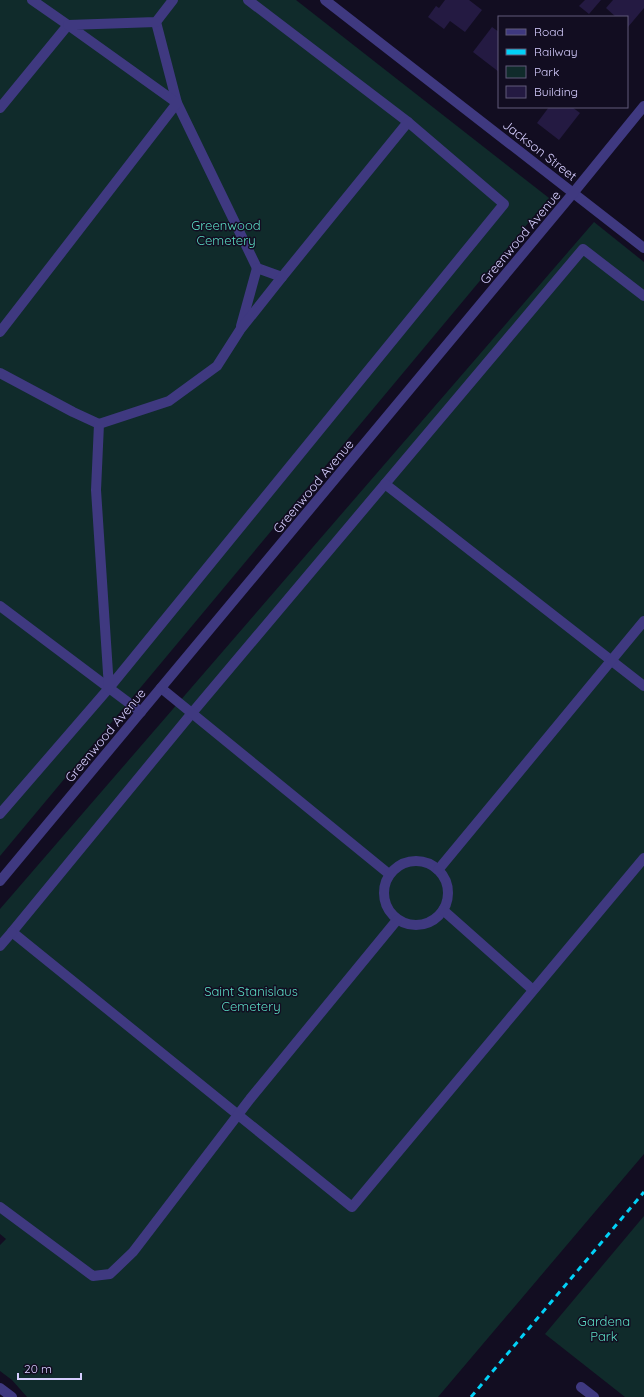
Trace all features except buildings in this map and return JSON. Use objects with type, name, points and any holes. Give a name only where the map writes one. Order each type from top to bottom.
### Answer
[{"type":"street","points":[[32,0],[177,104]]},
{"type":"street","points":[[156,22],[173,0]]},
{"type":"street","points":[[0,814],[109,688],[504,204],[408,122],[248,0]]},
{"type":"street","name":"Jackson Street","points":[[325,0],[574,192],[644,248]]},
{"type":"street","points":[[0,108],[68,25],[156,22]]},
{"type":"street","points":[[156,22],[177,104],[257,268],[240,330]]},
{"type":"street","points":[[0,332],[177,104]]},
{"type":"street","name":"Greenwood Avenue","points":[[0,881],[644,106]]},
{"type":"street","points":[[0,373],[73,412],[99,424],[169,401],[217,366],[240,330],[408,122]]},
{"type":"street","points":[[0,946],[192,712],[583,249],[644,296]]},
{"type":"street","points":[[257,268],[282,277]]},
{"type":"street","points":[[99,424],[96,490],[109,688]]},
{"type":"street","points":[[385,484],[644,686]]},
{"type":"street","points":[[0,606],[141,712]]},
{"type":"street","points":[[438,870],[644,621]]},
{"type":"street","points":[[161,688],[389,874]]},
{"type":"street","points":[[12,932],[237,1116],[352,1207],[644,858]]},
{"type":"street","points":[[418,861],[429,864],[438,870],[444,878],[447,886],[448,896],[443,910],[434,920],[425,924],[406,924],[397,920],[390,913],[385,904],[383,894],[389,874],[397,867],[407,862],[418,861]]},
{"type":"street","points":[[443,910],[533,990]]},
{"type":"street","points":[[0,1207],[93,1276],[110,1274],[133,1252],[237,1116],[397,920]]},
{"type":"street","points":[[582,1387],[594,1397]]},
{"type":"street","points":[[0,1388],[12,1397]]},
{"type":"green space","name":"Greenwood Cemetery","points":[[0,0],[296,0],[549,198],[0,856]]},
{"type":"green space","name":"Saint Stanislaus Cemetery","points":[[594,222],[644,262],[644,1154],[438,1397],[27,1397],[12,1380],[0,1371],[0,1245],[6,1239],[0,1234],[0,909]]},
{"type":"green space","name":"Gardena Park","points":[[644,1216],[644,1397],[625,1397],[545,1334]]},
{"type":"railway","points":[[471,1397],[644,1192]]}]
